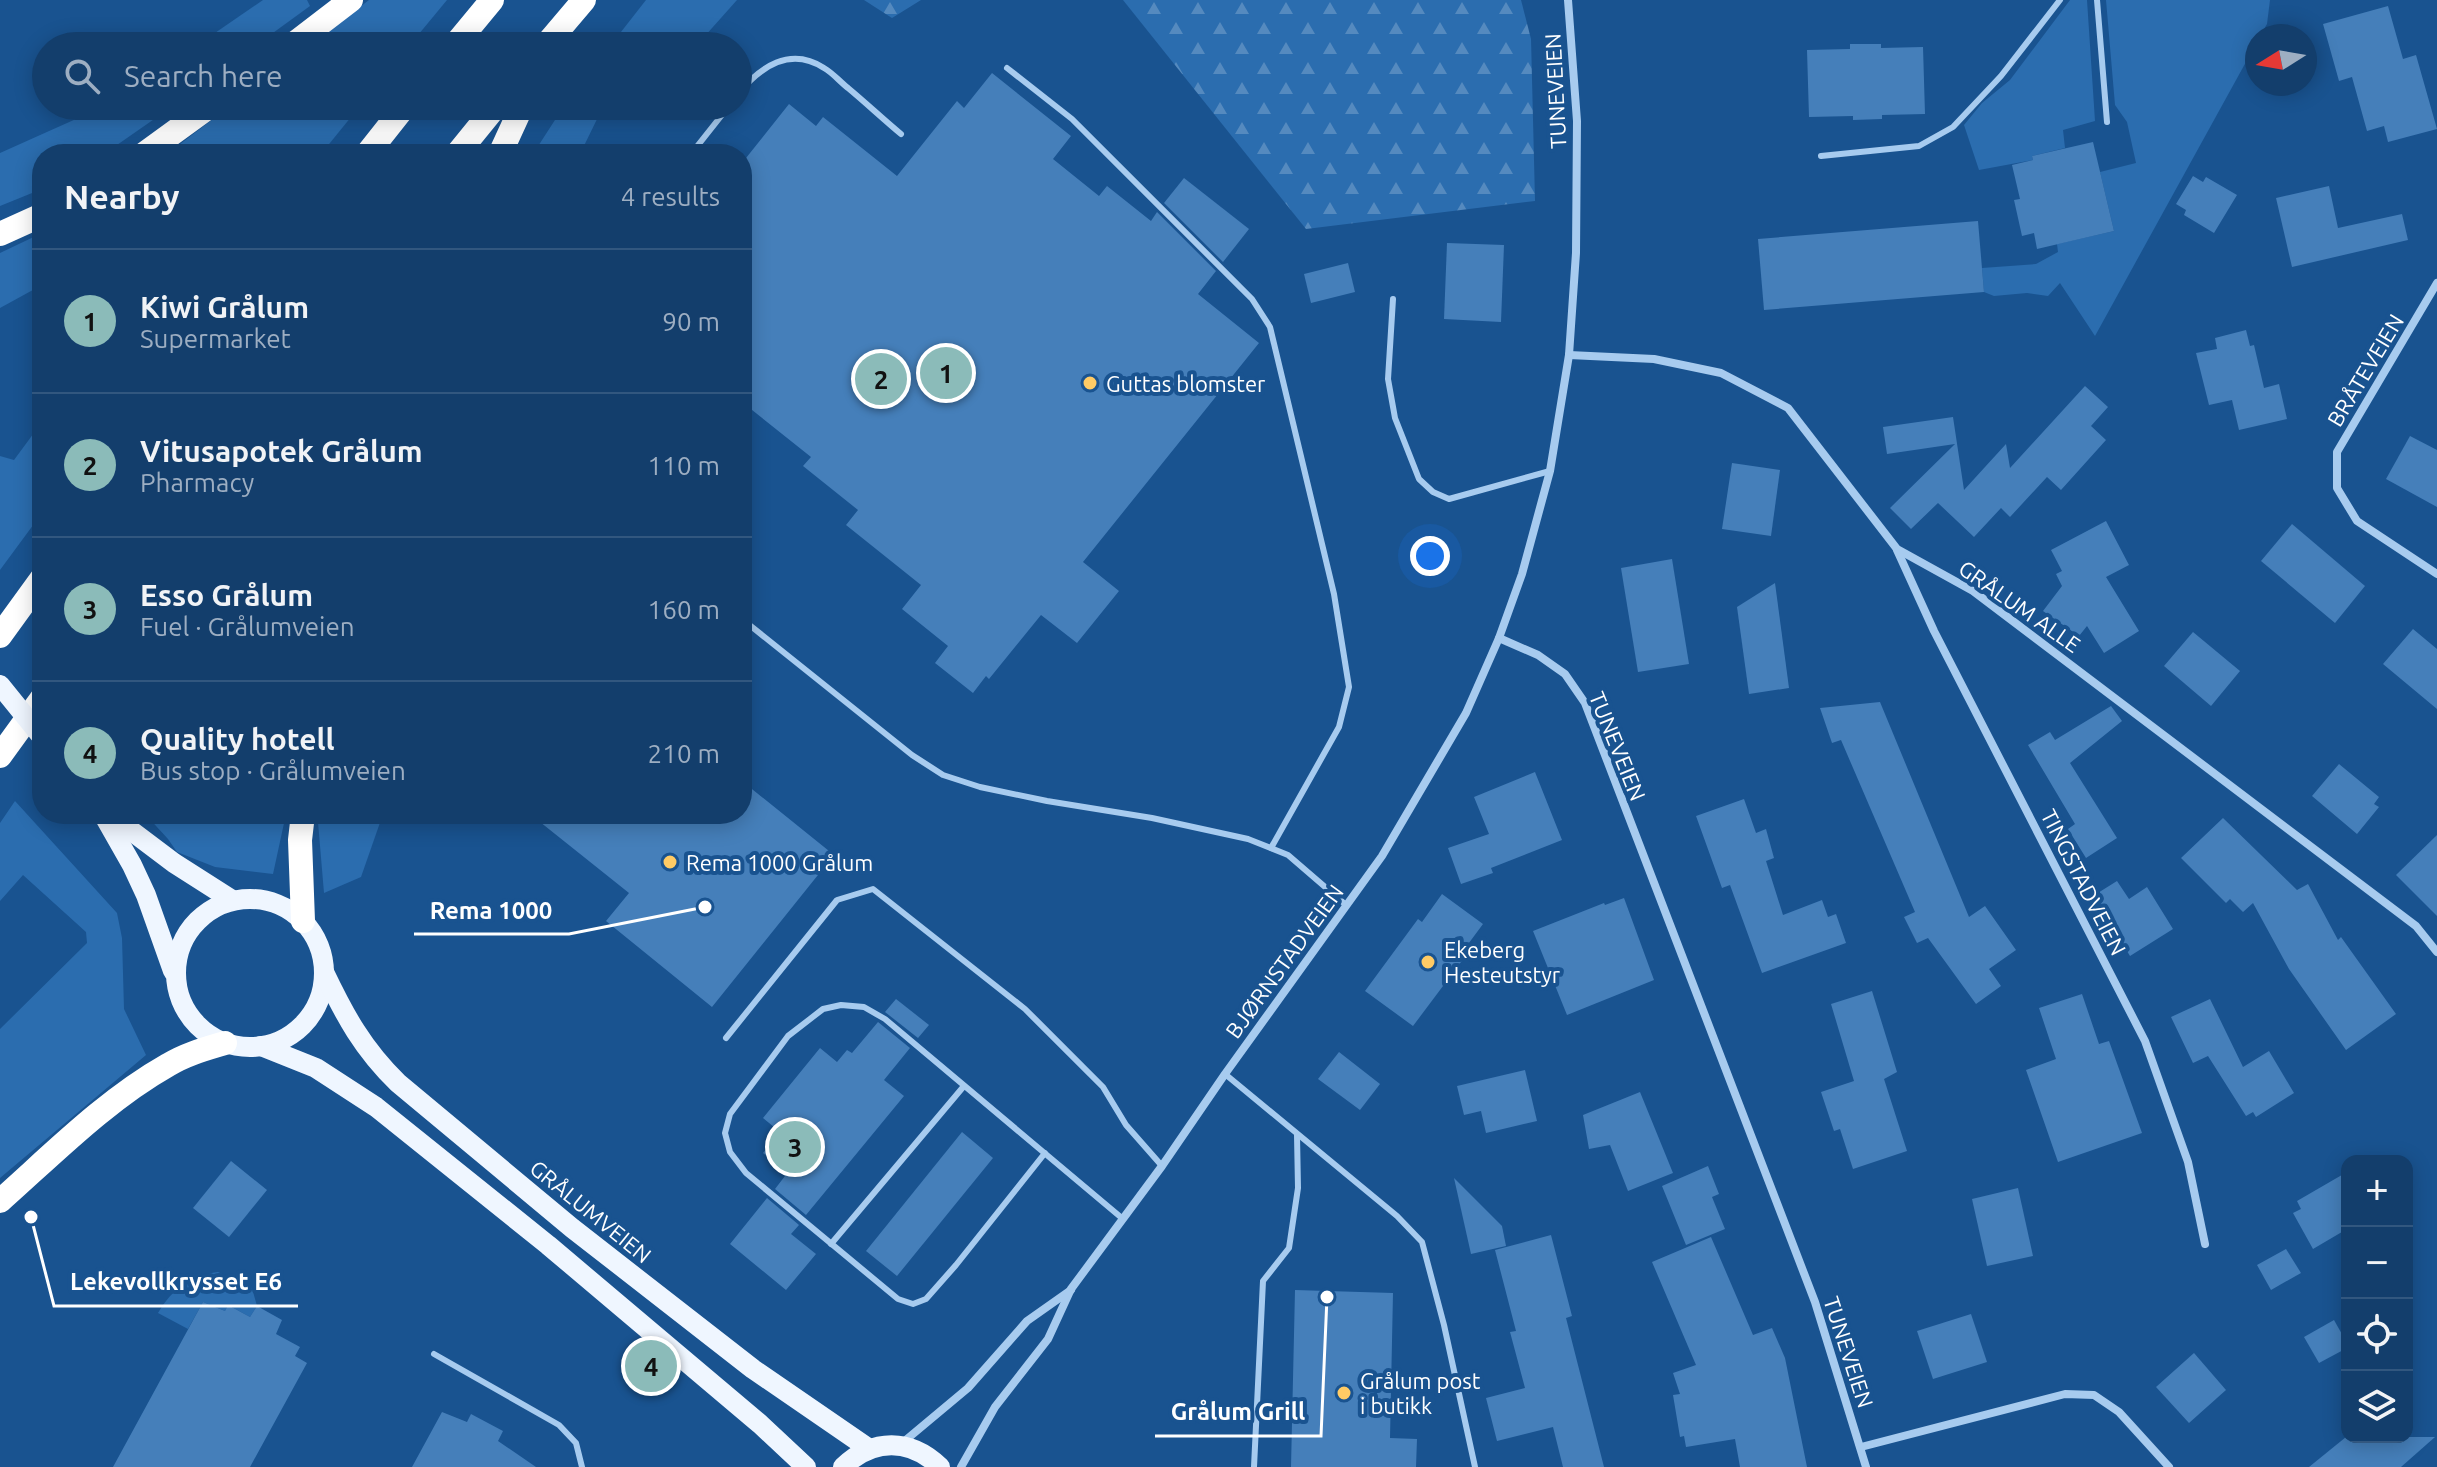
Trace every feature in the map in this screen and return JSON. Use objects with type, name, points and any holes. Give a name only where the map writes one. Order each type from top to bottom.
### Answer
[{"type":"highway","points":[[309,32],[351,0]]},
{"type":"highway","points":[[466,32],[492,0]]},
{"type":"highway","points":[[558,32],[584,0]]},
{"type":"highway","points":[[158,144],[191,120]]},
{"type":"highway","points":[[375,144],[394,120]]},
{"type":"highway","points":[[465,144],[485,120]]},
{"type":"highway","points":[[505,144],[516,120]]},
{"type":"highway","points":[[0,234],[32,220]]},
{"type":"highway","points":[[0,636],[32,592]]},
{"type":"highway","points":[[0,756],[32,712]]},
{"type":"highway","points":[[302,824],[303,921]]},
{"type":"highway","points":[[0,1201],[135,1086],[168,1064],[225,1043]]},
{"type":"main road","points":[[0,685],[32,725]]},
{"type":"main road","points":[[109,824],[146,895],[176,979],[180,1000],[191,1019],[206,1033],[225,1043],[244,1047],[279,1041],[298,1030],[312,1013],[321,994],[324,972],[322,953],[303,921],[287,909],[270,901],[251,898],[232,900],[213,908],[196,921],[184,938],[177,958],[176,979]]},
{"type":"main road","points":[[122,824],[232,900]]},
{"type":"main road","name":"GRÅLUMVEIEN","points":[[324,972],[358,1038],[398,1083],[572,1228],[729,1351],[868,1448]]},
{"type":"main road","points":[[261,1046],[316,1068],[376,1107],[548,1245],[760,1424],[806,1467]]},
{"type":"main road","points":[[843,1467],[868,1448],[901,1444],[922,1451],[940,1467]]},
{"type":"street","name":"TUNEVEIEN","points":[[1568,0],[1577,121],[1576,253],[1569,355],[1550,471],[1522,574],[1499,638],[1538,655],[1565,674],[1585,703],[1815,1302],[1866,1467]]},
{"type":"street","name":"BRÅTEVEIEN","points":[[2437,283],[2337,452],[2337,488],[2357,521],[2437,574]]},
{"type":"street","name":"GRÅLUM ALLE","points":[[1569,355],[1654,359],[1721,373],[1788,408],[1897,549],[1973,591],[2090,677],[2416,926],[2437,952]]},
{"type":"street","name":"TINGSTADVEIEN","points":[[1897,549],[1934,631],[2145,1041],[2188,1162],[2205,1244]]},
{"type":"street","name":"BJØRNSTADVEIEN","points":[[961,1467],[995,1407],[1048,1339],[1071,1289],[1382,856],[1466,713],[1499,638]]},
{"type":"street","name":"BJØRNSTADVEIEN","points":[[901,1444],[968,1388],[1027,1321],[1071,1289]]},
{"type":"street","points":[[1861,1447],[2065,1394],[2094,1395],[2119,1412],[2169,1467]]},
{"type":"lane","points":[[1821,156],[1919,146],[1953,127],[2001,76],[2060,0]]},
{"type":"lane","points":[[2097,0],[2107,122]]},
{"type":"lane","points":[[752,78],[767,66],[786,58],[805,58],[825,68],[901,134]]},
{"type":"lane","points":[[1007,68],[1072,119],[1252,299],[1270,327],[1331,580],[1349,687],[1339,727],[1271,848]]},
{"type":"lane","points":[[699,144],[718,120]]},
{"type":"lane","points":[[1393,299],[1388,379],[1395,418],[1419,479],[1433,492],[1449,499],[1550,471]]},
{"type":"lane","points":[[752,627],[912,755],[943,775],[993,790],[1152,818],[1248,839],[1288,855],[1346,905]]},
{"type":"lane","points":[[726,1038],[837,900],[873,889],[1025,1009],[1103,1087],[1126,1125],[1162,1166]]},
{"type":"lane","points":[[1045,1153],[956,1265],[926,1299],[913,1304],[898,1299],[746,1173],[730,1152],[725,1133],[730,1114],[788,1036],[823,1009],[841,1005],[864,1007],[885,1019],[964,1086],[1045,1153],[1123,1219]]},
{"type":"lane","points":[[1225,1074],[1397,1216],[1422,1242],[1475,1467]]},
{"type":"lane","points":[[831,1244],[964,1086]]},
{"type":"lane","points":[[1254,1467],[1263,1281],[1289,1248],[1298,1188],[1297,1135]]},
{"type":"lane","points":[[434,1354],[559,1425],[576,1443],[582,1467]]},
{"type":"green space","points":[[263,0],[307,0],[310,6],[274,32],[216,32]]},
{"type":"green space","points":[[369,0],[447,0],[421,32],[327,32]]},
{"type":"green space","points":[[646,0],[737,0],[708,32],[621,32]]},
{"type":"green space","points":[[864,0],[921,0],[892,18]]},
{"type":"green space","points":[[1123,0],[1521,0],[1531,39],[1535,201],[1306,229]]},
{"type":"green space","points":[[2070,0],[2087,0],[2095,121],[2063,130],[2065,148],[2032,156],[2033,160],[1979,170],[1964,125],[1982,103],[2010,80]]},
{"type":"green space","points":[[2106,0],[2270,0],[2267,24],[2245,24],[2245,64],[2095,336],[2060,283],[2048,296],[2027,293],[1994,296],[1984,292],[1982,268],[2036,264],[2058,252],[2057,244],[2114,231],[2100,172],[2136,163],[2127,122],[2115,105]]},
{"type":"green space","points":[[74,120],[153,120],[118,144],[32,144],[32,193],[0,206],[0,153]]},
{"type":"green space","points":[[212,120],[349,120],[329,144],[180,144]]},
{"type":"green space","points":[[555,120],[597,120],[585,144],[539,144]]},
{"type":"green space","points":[[32,238],[32,290],[0,308],[0,253]]},
{"type":"green space","points":[[32,436],[32,527],[0,570],[0,456],[14,460]]},
{"type":"green space","points":[[15,801],[32,820],[32,824],[36,824],[117,913],[122,938],[124,1009],[146,1055],[0,1178],[0,1029],[87,943],[86,932],[23,875],[0,901],[0,823]]},
{"type":"green space","points":[[154,824],[284,824],[273,874],[215,867],[177,852]]},
{"type":"green space","points":[[318,824],[380,824],[361,877],[324,893]]},
{"type":"green space","points":[[218,1272],[252,1288],[257,1306],[250,1317],[228,1305],[225,1311],[203,1302],[188,1329],[158,1313],[169,1297],[183,1285]]},
{"type":"building","points":[[2388,6],[2403,59],[2416,55],[2437,129],[2388,142],[2384,126],[2367,131],[2352,77],[2339,81],[2323,24]]},
{"type":"building","points":[[1850,44],[1881,44],[1881,48],[1923,47],[1925,114],[1882,115],[1882,119],[1853,120],[1853,116],[1809,117],[1807,50],[1850,49]]},
{"type":"building","points":[[992,73],[1071,136],[1053,159],[1099,196],[1107,186],[1151,221],[1157,212],[1216,271],[1198,294],[1259,343],[1083,562],[1119,591],[1077,643],[1041,615],[989,679],[986,676],[973,693],[935,663],[948,646],[902,609],[921,585],[846,525],[858,510],[803,466],[811,457],[752,410],[752,150],[789,104],[816,126],[823,117],[897,176],[957,101],[964,108]]},
{"type":"building","points":[[2093,142],[2114,231],[2037,249],[2034,233],[2022,236],[2014,200],[2020,199],[2012,165],[2033,160],[2032,156]]},
{"type":"building","points":[[2193,176],[2203,182],[2206,177],[2237,195],[2214,233],[2184,215],[2186,210],[2176,204]]},
{"type":"building","points":[[1184,178],[1249,229],[1223,262],[1164,203]]},
{"type":"building","points":[[2329,186],[2338,228],[2402,214],[2408,240],[2292,267],[2276,198]]},
{"type":"building","points":[[1978,221],[1984,292],[1764,310],[1758,239]]},
{"type":"building","points":[[1447,243],[1504,245],[1501,322],[1444,319]]},
{"type":"building","points":[[1348,263],[1355,292],[1311,303],[1304,274]]},
{"type":"building","points":[[2246,330],[2250,346],[2254,345],[2264,388],[2279,384],[2287,419],[2239,430],[2232,400],[2209,405],[2196,353],[2217,349],[2215,338]]},
{"type":"building","points":[[2085,386],[2108,407],[2091,426],[2106,440],[2061,490],[2047,477],[2010,517],[2001,508],[1974,537],[1938,503],[1911,529],[1890,508],[1955,444],[1887,454],[1883,427],[1953,417],[1964,490],[2006,444],[2010,468]]},
{"type":"building","points":[[2410,436],[2437,450],[2437,507],[2386,479]]},
{"type":"building","points":[[1732,463],[1780,470],[1771,536],[1722,529]]},
{"type":"building","points":[[2106,521],[2129,565],[2106,577],[2139,631],[2104,653],[2087,626],[2079,636],[2043,611],[2062,586],[2056,574],[2062,571],[2051,550]]},
{"type":"building","points":[[2292,524],[2365,586],[2335,623],[2261,561]]},
{"type":"building","points":[[1672,559],[1689,664],[1638,672],[1621,568]]},
{"type":"building","points":[[1775,583],[1789,688],[1749,694],[1737,607]]},
{"type":"building","points":[[2413,629],[2437,649],[2437,709],[2383,664]]},
{"type":"building","points":[[2193,632],[2240,671],[2211,706],[2164,666]]},
{"type":"building","points":[[1880,702],[1969,917],[1985,906],[2016,950],[1989,969],[2001,986],[1976,1004],[1928,938],[1917,943],[1904,917],[1915,912],[1841,740],[1832,743],[1820,708]]},
{"type":"building","points":[[2111,706],[2122,721],[2070,763],[2117,838],[2086,858],[2068,829],[2075,824],[2028,745],[2050,732],[2055,740]]},
{"type":"building","points":[[2339,764],[2379,797],[2374,804],[2379,807],[2357,834],[2312,796]]},
{"type":"building","points":[[1535,772],[1562,840],[1491,868],[1493,873],[1461,884],[1448,848],[1489,834],[1474,797]]},
{"type":"building","points":[[752,789],[834,855],[712,1007],[606,921],[629,893],[543,824],[752,824]]},
{"type":"building","points":[[1744,799],[1756,833],[1766,829],[1774,858],[1766,861],[1783,915],[1822,900],[1828,917],[1836,914],[1846,943],[1762,973],[1730,885],[1722,888],[1696,816]]},
{"type":"building","points":[[2223,818],[2297,890],[2308,884],[2338,940],[2341,937],[2396,1014],[2346,1050],[2289,969],[2253,903],[2243,912],[2230,899],[2226,903],[2181,858]]},
{"type":"building","points":[[2437,835],[2437,916],[2396,875]]},
{"type":"building","points":[[2117,881],[2129,899],[2147,887],[2173,929],[2130,956],[2093,896]]},
{"type":"building","name":"Ekeberg Hesteutstyr","points":[[1442,894],[1483,924],[1463,951],[1467,954],[1413,1026],[1365,991],[1418,919],[1422,922]]},
{"type":"building","points":[[1624,898],[1654,980],[1567,1015],[1533,931]]},
{"type":"building","points":[[1872,991],[1897,1072],[1884,1079],[1907,1151],[1853,1169],[1840,1129],[1834,1131],[1821,1092],[1854,1081],[1831,1004]]},
{"type":"building","points":[[2082,994],[2099,1044],[2109,1041],[2142,1133],[2058,1162],[2026,1070],[2056,1059],[2039,1008]]},
{"type":"building","points":[[896,999],[929,1025],[918,1038],[885,1012]]},
{"type":"building","points":[[2210,999],[2243,1067],[2269,1051],[2294,1093],[2256,1117],[2253,1112],[2246,1116],[2208,1056],[2193,1063],[2171,1017]]},
{"type":"building","points":[[878,1022],[910,1048],[884,1080],[904,1096],[806,1215],[775,1189],[785,1176],[763,1153],[780,1132],[763,1118],[820,1048],[837,1062],[847,1050],[852,1053]]},
{"type":"building","points":[[1339,1052],[1380,1084],[1360,1110],[1318,1079]]},
{"type":"building","points":[[1525,1070],[1537,1121],[1486,1133],[1481,1111],[1464,1115],[1457,1086]]},
{"type":"building","points":[[1640,1092],[1673,1173],[1628,1191],[1610,1145],[1589,1149],[1583,1115]]},
{"type":"building","points":[[962,1132],[993,1158],[897,1276],[866,1251]]},
{"type":"building","points":[[231,1161],[267,1190],[229,1237],[193,1208]]},
{"type":"building","points":[[1708,1166],[1719,1194],[1712,1197],[1725,1229],[1686,1245],[1662,1186]]},
{"type":"building","points":[[2341,1175],[2341,1233],[2313,1249],[2293,1213],[2301,1209],[2297,1201]]},
{"type":"building","points":[[1454,1178],[1502,1226],[1506,1246],[1471,1254]]},
{"type":"building","points":[[2018,1188],[2033,1256],[1987,1266],[1972,1199]]},
{"type":"building","points":[[767,1198],[799,1225],[791,1234],[816,1254],[786,1290],[730,1244]]},
{"type":"building","points":[[1551,1235],[1572,1316],[1566,1318],[1604,1467],[1563,1467],[1553,1427],[1497,1441],[1486,1398],[1525,1388],[1510,1332],[1516,1331],[1495,1250]]},
{"type":"building","points":[[1711,1237],[1753,1335],[1772,1328],[1785,1358],[1807,1467],[1740,1467],[1735,1439],[1686,1447],[1684,1436],[1680,1437],[1673,1395],[1680,1394],[1673,1373],[1696,1365],[1652,1262]]},
{"type":"building","points":[[2286,1249],[2301,1273],[2271,1290],[2257,1265]]},
{"type":"building","points":[[1295,1290],[1393,1293],[1390,1438],[1417,1439],[1416,1467],[1291,1467]]},
{"type":"building","points":[[203,1302],[225,1311],[228,1305],[250,1317],[257,1306],[282,1320],[276,1334],[300,1347],[295,1356],[307,1363],[250,1467],[113,1467]]},
{"type":"building","points":[[1971,1314],[1987,1362],[1933,1379],[1917,1331]]},
{"type":"building","points":[[2334,1320],[2341,1332],[2341,1351],[2319,1363],[2304,1337]]},
{"type":"building","points":[[2194,1353],[2226,1390],[2189,1423],[2156,1387]]},
{"type":"building","points":[[442,1412],[467,1422],[471,1414],[503,1431],[498,1441],[536,1467],[412,1467]]},
{"type":"building","points":[[2413,1437],[2435,1437],[2401,1467],[2309,1467],[2341,1441],[2413,1443]]},
{"type":"place","name":"Kiwi Grålum","points":[[946,373]]},
{"type":"place","name":"Vitusapotek Grålum","points":[[881,379]]},
{"type":"place","name":"Guttas blomster","points":[[1090,383]]},
{"type":"place","name":"Rema 1000 Grålum","points":[[670,862]]},
{"type":"place","name":"Rema 1000","points":[[705,907]]},
{"type":"place","name":"Ekeberg Hesteutstyr","points":[[1428,962]]},
{"type":"place","name":"Esso Grålum","points":[[795,1147]]},
{"type":"place","name":"Lekevollkrysset E6","points":[[31,1217]]},
{"type":"place","name":"Grålum Grill","points":[[1327,1297]]},
{"type":"place","name":"Quality hotell","points":[[651,1366]]},
{"type":"place","name":"Grålum post i butikk","points":[[1344,1393]]}]
